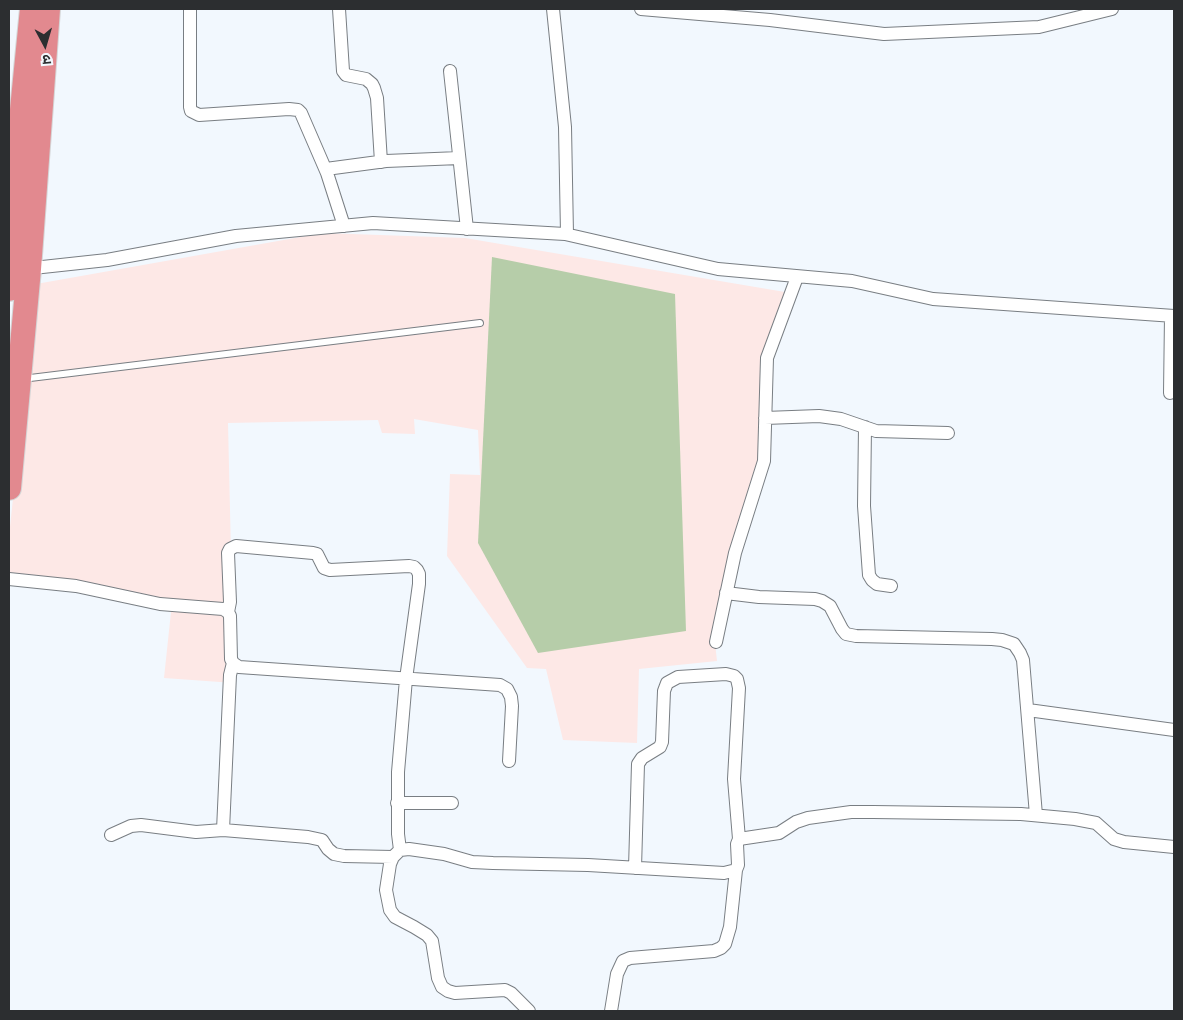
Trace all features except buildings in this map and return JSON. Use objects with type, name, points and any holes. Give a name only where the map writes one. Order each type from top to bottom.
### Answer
[{"type":"highway","points":[[9,488],[19,380],[11,231],[32,9]]},
{"type":"highway","points":[[14,273],[48,9]]},
{"type":"street","points":[[190,9],[191,111],[199,115],[298,110],[326,169],[344,226]]},
{"type":"street","points":[[339,9],[343,71],[346,75],[366,79],[372,84],[377,98],[380,162]]},
{"type":"street","points":[[553,9],[565,127],[567,234]]},
{"type":"street","points":[[641,9],[770,20],[884,34],[1039,27],[1112,9]]},
{"type":"street","points":[[450,71],[467,229]]},
{"type":"street","points":[[326,169],[380,162],[459,158]]},
{"type":"street","points":[[14,273],[107,260],[236,236],[344,226],[373,224],[567,234],[718,269],[852,281],[934,299],[1173,316],[1170,393]]},
{"type":"street","points":[[716,642],[735,553],[764,461],[767,358],[797,277]]},
{"type":"street","points":[[765,418],[819,416],[841,419],[876,430],[948,433]]},
{"type":"street","points":[[865,427],[864,506],[869,575],[877,584],[891,586]]},
{"type":"street","points":[[222,830],[230,674],[233,663],[231,659],[230,616],[228,612],[230,602],[228,554],[232,547],[313,553],[317,554],[324,568],[330,570],[414,567],[419,574],[419,584],[406,679],[398,772],[396,854],[390,864],[386,890],[390,910],[395,917],[420,931],[432,941],[438,978],[442,987],[448,992],[505,990],[510,992],[529,1011]]},
{"type":"street","points":[[9,579],[76,586],[160,604],[224,609],[228,612]]},
{"type":"street","points":[[726,593],[822,601],[830,606],[846,634],[856,636],[1002,640],[1014,644],[1023,660],[1036,815]]},
{"type":"street","points":[[233,663],[249,669],[500,685],[507,689],[511,697],[509,761]]},
{"type":"street","points":[[611,1011],[617,974],[623,961],[630,958],[714,951],[725,944],[730,927],[738,866],[737,844],[739,839],[734,779],[738,688],[737,679],[734,676],[726,674],[678,677],[667,683],[664,691],[662,742],[660,747],[642,758],[638,764],[635,868]]},
{"type":"street","points":[[1028,710],[1174,730]]},
{"type":"street","points":[[397,803],[452,803]]},
{"type":"street","points":[[739,839],[770,836],[779,833],[796,822],[808,818],[851,812],[1036,815],[1096,823],[1114,839],[1124,842],[1174,847]]},
{"type":"street","points":[[111,835],[131,826],[141,825],[196,832],[222,830],[308,837],[322,840],[334,854],[344,856],[396,854],[409,849],[444,854],[472,862],[492,864],[635,868],[724,873],[736,870]]},
{"type":"lane","points":[[19,380],[480,323]]},
{"type":"shaded area","points":[[323,233],[465,238],[785,292],[762,364],[765,458],[713,625],[717,661],[639,669],[637,743],[563,740],[546,669],[527,668],[447,556],[450,474],[480,475],[478,430],[414,419],[415,434],[382,433],[378,420],[228,423],[234,683],[164,678],[171,612],[106,594],[9,582],[9,536],[36,284]]},
{"type":"green space","points":[[492,257],[675,294],[686,631],[538,653],[478,543]]}]
